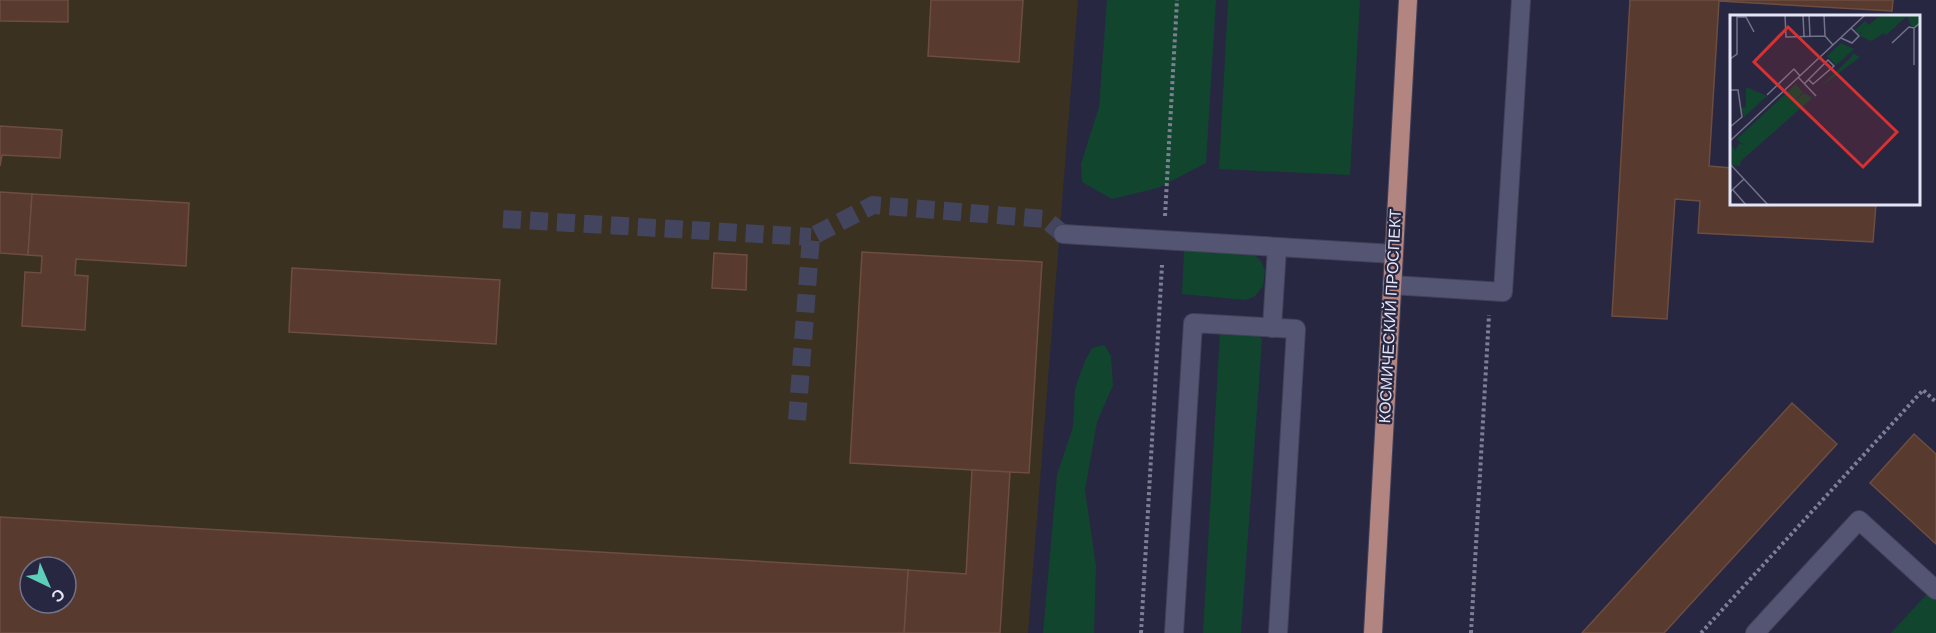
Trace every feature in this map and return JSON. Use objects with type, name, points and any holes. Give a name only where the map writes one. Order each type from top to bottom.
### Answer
[{"type":"main road","name":"КОСМИЧЕСКИЙ ПРОСПЕКТ","points":[[1373,633],[1408,0]]},
{"type":"lane","points":[[1392,285],[1503,292],[1521,0]]},
{"type":"lane","points":[[1063,234],[1394,254]]},
{"type":"lane","points":[[1272,328],[1276,247]]},
{"type":"lane","points":[[1174,633],[1193,323],[1296,329],[1278,633]]},
{"type":"lane","points":[[1755,633],[1859,519],[1936,590]]},
{"type":"path","points":[[1141,633],[1177,0]]},
{"type":"path","points":[[1701,633],[1923,390],[1936,402]]},
{"type":"shaded area","points":[[0,0],[1078,0],[1028,633],[0,633]]},
{"type":"green space","points":[[1107,0],[1216,0],[1206,163],[1158,188],[1112,199],[1082,182],[1081,164],[1099,107]]},
{"type":"green space","points":[[1228,0],[1360,0],[1350,175],[1219,169]]},
{"type":"green space","points":[[1184,251],[1252,253],[1261,261],[1265,271],[1263,286],[1254,297],[1245,300],[1182,294]]},
{"type":"green space","points":[[1220,331],[1258,332],[1262,340],[1241,633],[1203,633]]},
{"type":"green space","points":[[1104,345],[1111,356],[1113,385],[1097,422],[1085,490],[1096,566],[1094,633],[1043,633],[1057,475],[1073,427],[1075,389],[1092,348]]},
{"type":"green space","points":[[1928,593],[1936,600],[1936,633],[1891,633]]},
{"type":"building","points":[[0,0],[68,0],[68,22],[0,21]]},
{"type":"building","points":[[931,0],[1023,0],[1019,62],[928,56]]},
{"type":"building","points":[[1630,0],[1893,0],[1892,11],[1719,1],[1709,166],[1730,168],[1730,206],[1876,206],[1873,242],[1698,233],[1700,201],[1675,199],[1667,319],[1612,316]]},
{"type":"building","points":[[0,126],[62,130],[60,158],[2,155],[0,166]]},
{"type":"building","points":[[0,192],[32,194],[28,255],[0,253]]},
{"type":"building","points":[[32,194],[189,203],[186,266],[76,259],[75,275],[88,276],[85,330],[22,326],[25,272],[41,273],[42,256],[28,255]]},
{"type":"building","points":[[862,252],[1042,262],[1029,473],[850,463]]},
{"type":"building","points":[[714,253],[747,255],[746,290],[712,288]]},
{"type":"building","points":[[292,268],[500,280],[496,344],[289,332]]},
{"type":"building","points":[[1792,403],[1837,444],[1664,633],[1582,633]]},
{"type":"building","points":[[1914,434],[1936,454],[1936,544],[1870,483]]},
{"type":"building","points":[[972,470],[1010,472],[1000,633],[904,633],[908,570],[966,574]]},
{"type":"building","points":[[0,517],[908,570],[904,633],[0,633]]},
{"type":"tunnel","points":[[797,420],[811,237],[873,205],[1045,219],[1063,234]]},
{"type":"tunnel","points":[[503,219],[811,237]]}]
